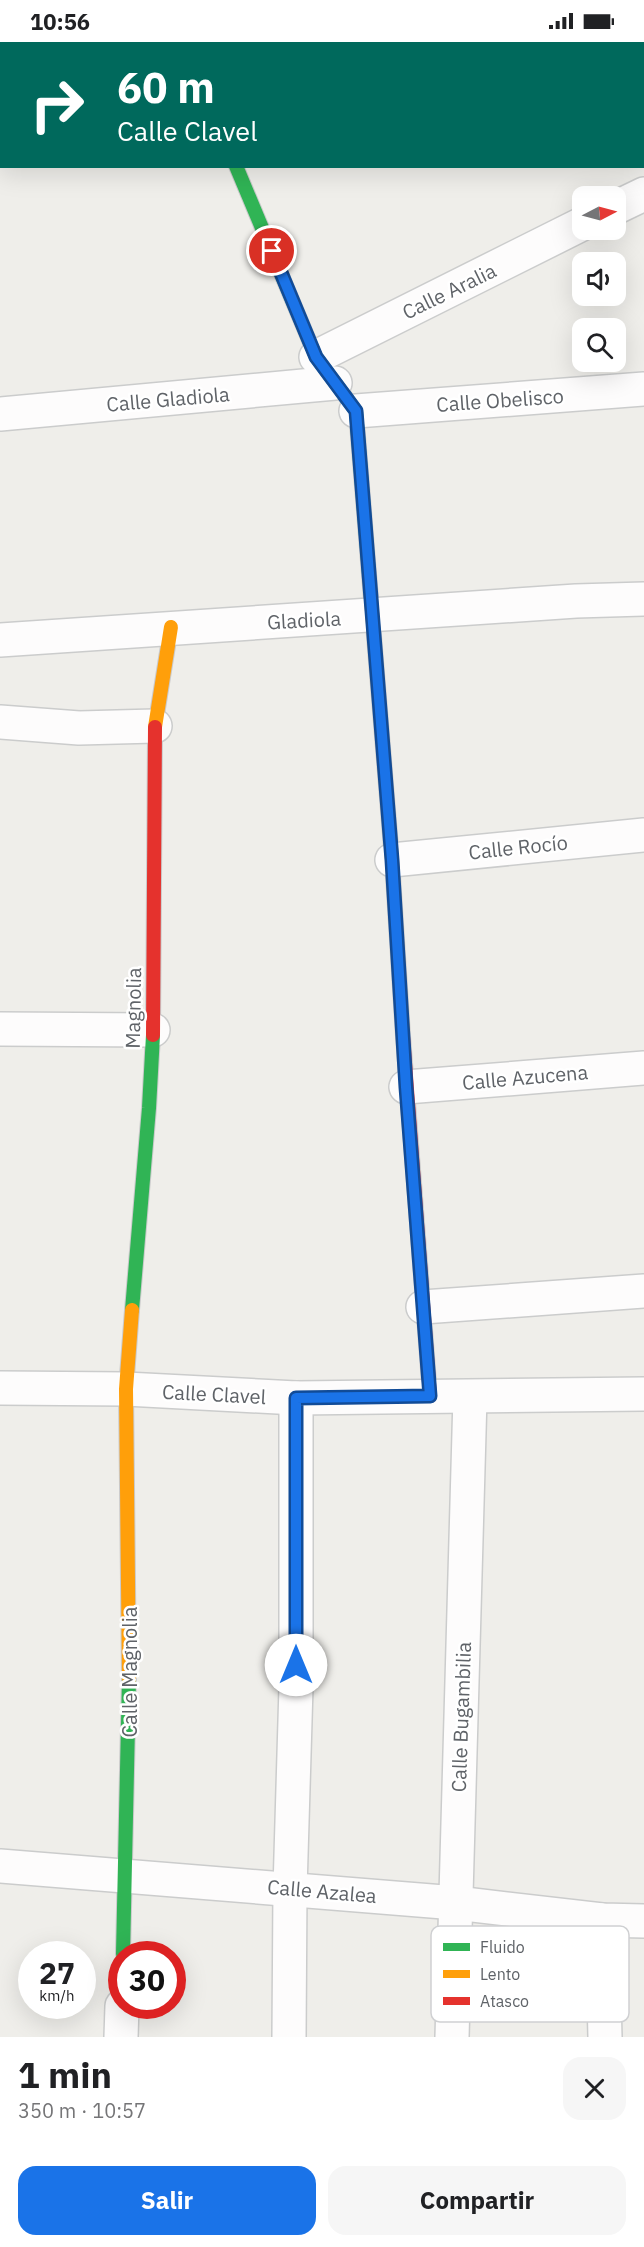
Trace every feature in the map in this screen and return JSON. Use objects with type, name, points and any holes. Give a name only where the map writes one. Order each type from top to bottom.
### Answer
[{"type":"street","points":[[237,168],[316,357],[356,411],[392,860],[406,1087],[430,1396]]},
{"type":"street","points":[[626,203],[644,194]]},
{"type":"street","name":"Calle Aralia","points":[[316,357],[572,229]]},
{"type":"street","name":"Calle Gladiola","points":[[0,414],[335,383]]},
{"type":"street","name":"Calle Obelisco","points":[[356,411],[644,389]]},
{"type":"street","name":"Gladiola","points":[[0,639],[576,601],[644,599]]},
{"type":"street","name":"Magnolia","points":[[126,1389],[150,1108],[153,1030],[155,726],[171,627]]},
{"type":"street","points":[[0,722],[79,728],[155,726]]},
{"type":"street","name":"Calle Rocío","points":[[392,860],[644,835]]},
{"type":"street","points":[[0,1029],[153,1030]]},
{"type":"street","name":"Calle Azucena","points":[[406,1087],[644,1068]]},
{"type":"street","points":[[423,1306],[644,1291]]},
{"type":"street","name":"Calle Clavel","points":[[0,1388],[126,1389],[296,1398],[644,1394]]},
{"type":"street","name":"Calle Magnolia","points":[[123,1941],[130,1654],[126,1389]]},
{"type":"street","name":"Calle Bugambilia","points":[[455,1926],[470,1397]]},
{"type":"street","points":[[289,2037],[290,1889],[296,1687],[296,1398]]},
{"type":"street","name":"Calle Azalea","points":[[0,1866],[456,1903],[602,1920],[644,1921]]},
{"type":"street","points":[[602,1920],[602,1926]]},
{"type":"street","points":[[121,2037],[122,2019]]},
{"type":"street","name":"Calle Bugambilia","points":[[452,2022],[452,2037]]},
{"type":"street","points":[[605,2022],[605,2037]]},
{"type":"traffic: fast","points":[[237,168],[316,357],[356,411],[369,574]]},
{"type":"traffic: fast","points":[[132,1310],[153,1035]]},
{"type":"traffic: fast","points":[[123,1941],[129,1679]]},
{"type":"traffic: slow","points":[[369,574],[392,860],[403,1036]]},
{"type":"traffic: slow","points":[[155,727],[171,627]]},
{"type":"traffic: slow","points":[[129,1679],[126,1389],[132,1310]]},
{"type":"traffic: jam","points":[[153,1035],[155,727]]},
{"type":"traffic: jam","points":[[403,1036],[430,1396]]},
{"type":"route","points":[[272,251],[316,357],[356,411],[392,860],[406,1087],[430,1396],[296,1398],[296,1665]]}]
